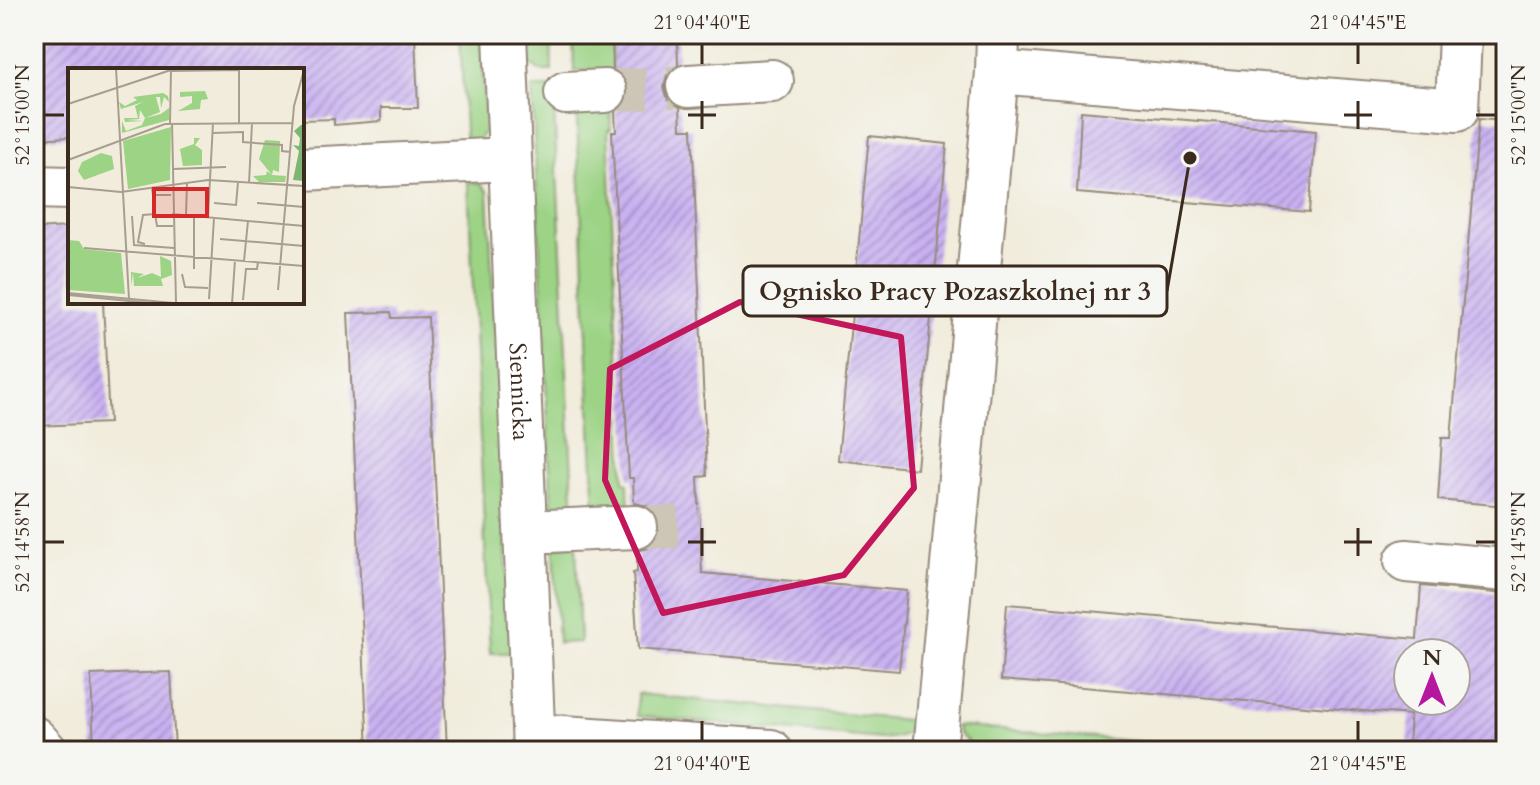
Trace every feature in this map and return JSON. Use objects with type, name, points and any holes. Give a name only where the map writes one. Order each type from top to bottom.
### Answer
[{"type":"street","name":"Siennicka","points":[[505,34],[534,743]]},
{"type":"street","points":[[935,751],[998,53],[1457,110],[1460,34]]},
{"type":"street","points":[[688,86],[772,81]]},
{"type":"street","points":[[304,169],[509,159]]},
{"type":"street","points":[[34,187],[68,188]]},
{"type":"street","points":[[526,532],[636,527]]},
{"type":"street","points":[[1406,561],[1506,570]]},
{"type":"street","points":[[34,738],[46,751]]},
{"type":"street","points":[[534,743],[771,751]]},
{"type":"highlighted area","points":[[740,302],[901,337],[914,488],[844,575],[663,613],[605,480],[610,369]]},
{"type":"green space","points":[[460,34],[480,34],[486,129],[473,148],[466,150]]},
{"type":"green space","points":[[530,34],[551,34],[552,71],[539,71],[531,64]]},
{"type":"green space","points":[[573,34],[608,34],[608,38],[612,38],[613,71],[574,71]]},
{"type":"green space","points":[[532,88],[553,88],[574,517],[552,512]]},
{"type":"green space","points":[[610,97],[611,129],[608,130],[624,482],[628,483],[629,513],[595,514],[576,99]]},
{"type":"green space","points":[[468,181],[481,184],[488,192],[511,653],[490,653]]},
{"type":"green space","points":[[576,544],[580,642],[558,643],[554,548]]},
{"type":"green space","points":[[637,694],[918,721],[907,733],[881,739],[637,716]]},
{"type":"green space","points":[[956,726],[1248,751],[1038,751],[971,745],[959,734]]},
{"type":"building","points":[[34,34],[415,34],[418,108],[381,108],[381,121],[334,125],[334,119],[304,120],[304,68],[68,68],[68,137],[34,139]]},
{"type":"building","points":[[612,34],[677,34],[678,65],[667,75],[664,87],[668,100],[680,108],[681,129],[692,129],[707,476],[698,477],[702,573],[907,591],[899,671],[638,649],[633,573],[637,572],[637,551],[648,548],[657,539],[660,525],[656,513],[648,506],[634,503],[633,478],[629,478],[612,132],[616,132],[615,112],[626,103],[629,91],[625,77],[613,69]]},
{"type":"building","points":[[1081,111],[1316,131],[1309,212],[1077,193]]},
{"type":"building","points":[[1479,119],[1506,121],[1506,506],[1438,500],[1442,438],[1451,438]]},
{"type":"building","points":[[869,136],[947,144],[917,469],[838,460]]},
{"type":"building","points":[[68,227],[68,304],[103,304],[109,423],[34,426],[34,229]]},
{"type":"building","points":[[391,312],[392,318],[428,317],[447,751],[368,751],[348,313]]},
{"type":"building","points":[[1421,586],[1506,594],[1506,751],[1408,746],[1410,717],[1472,717],[1472,637],[1417,637]]},
{"type":"building","points":[[1007,604],[1394,637],[1392,713],[1001,680]]},
{"type":"building","points":[[171,672],[175,751],[94,751],[91,675]]},
{"type":"tunnel","points":[[605,91],[688,86]]},
{"type":"tunnel","points":[[636,527],[700,527]]},
{"type":"place","name":"Ognisko Pracy Pozaszkolnej nr 3","points":[[1190,158]]}]
